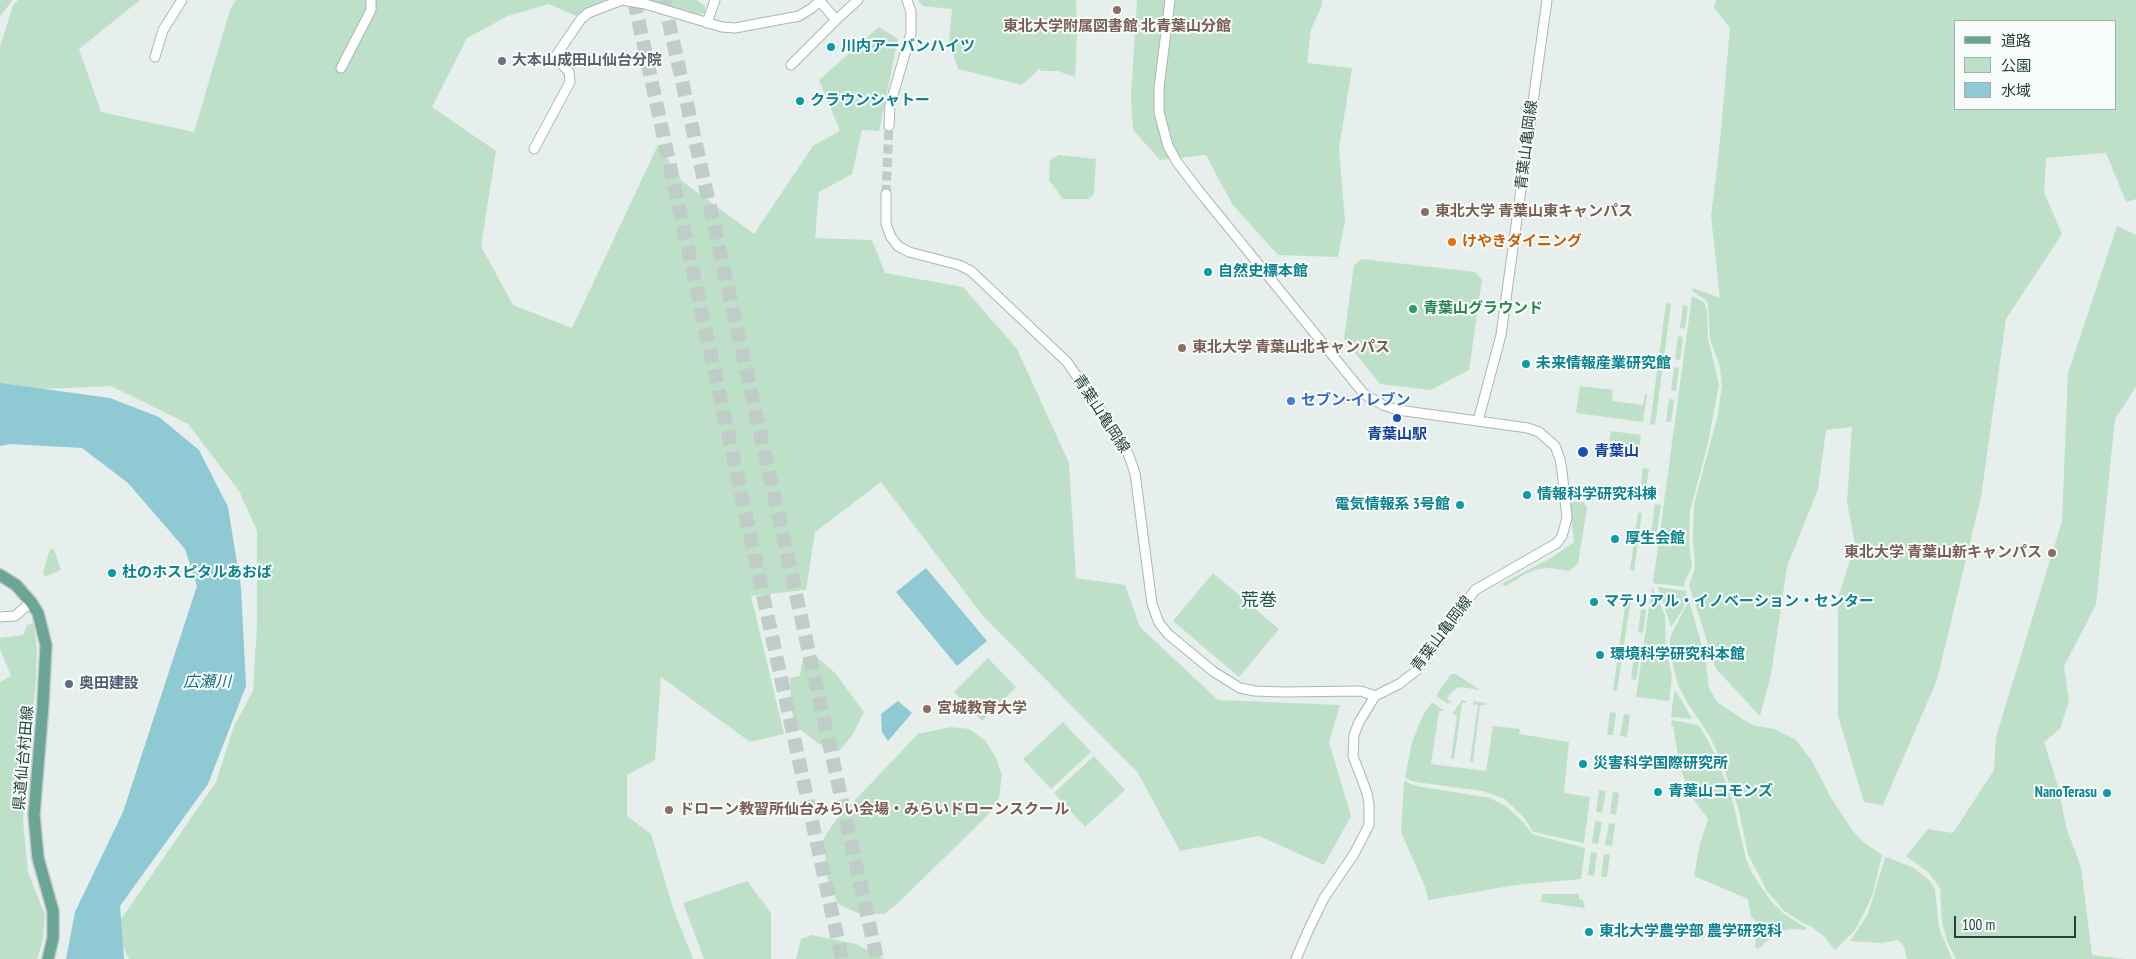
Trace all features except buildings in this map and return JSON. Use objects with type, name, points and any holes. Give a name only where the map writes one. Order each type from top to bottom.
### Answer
[{"type":"main road","name":"県道仙台村田線","points":[[0,575],[16,585],[31,602],[38,613],[46,646],[34,815],[38,858],[53,911],[53,938],[48,959]]},
{"type":"street","points":[[155,57],[163,30],[182,0]]},
{"type":"street","points":[[341,68],[371,10],[371,0]]},
{"type":"street","points":[[534,149],[570,82],[569,72],[555,57],[581,19],[594,10],[622,0],[645,4],[722,28],[735,28],[799,16],[820,1],[836,20]]},
{"type":"street","points":[[707,23],[715,0]]},
{"type":"street","points":[[791,65],[858,0]]},
{"type":"street","points":[[889,126],[890,105],[911,32],[911,12],[907,0]]},
{"type":"street","points":[[1170,0],[1159,88],[1159,112],[1168,146],[1177,162],[1364,394],[1383,406],[1398,410],[1478,421]]},
{"type":"street","name":"青葉山亀岡線","points":[[886,194],[886,224],[891,237],[898,246],[909,252],[954,263],[971,271],[1067,362],[1121,440],[1135,474],[1152,604],[1159,623],[1168,634],[1214,672],[1240,688],[1255,691],[1282,692],[1361,691],[1375,696],[1399,684],[1416,671],[1475,590],[1551,548],[1562,536],[1566,527],[1562,471],[1555,446],[1539,432],[1528,428],[1478,421],[1501,335],[1547,0]]},
{"type":"street","points":[[0,617],[15,616],[28,607],[31,602]]},
{"type":"street","points":[[1296,959],[1324,898],[1354,854],[1369,826],[1370,815],[1367,793],[1355,765],[1352,746],[1359,722],[1375,696]]},
{"type":"green space","points":[[0,0],[13,0],[0,16]]},
{"type":"green space","points":[[18,0],[140,0],[79,49],[101,112],[194,132],[230,10],[236,0],[606,0],[582,11],[576,16],[549,4],[508,16],[467,38],[432,107],[496,151],[481,246],[513,305],[572,328],[658,145],[683,182],[754,234],[813,146],[840,131],[819,80],[879,27],[898,39],[879,131],[862,130],[852,174],[819,192],[815,238],[872,240],[885,273],[963,287],[1017,349],[1069,463],[1076,578],[1125,585],[1140,627],[1218,700],[1340,705],[1329,742],[1351,816],[1324,865],[1259,836],[1180,851],[1138,773],[983,616],[881,482],[815,532],[806,590],[751,596],[784,734],[750,742],[661,677],[655,760],[627,775],[627,816],[651,834],[673,908],[693,959],[129,959],[115,928],[216,782],[234,726],[253,691],[257,626],[257,531],[239,491],[188,424],[111,386],[0,391],[0,47],[13,5]]},
{"type":"green space","points":[[648,0],[697,0],[705,6],[705,13],[698,15]]},
{"type":"green space","points":[[918,0],[1076,0],[1075,77],[1058,71],[1041,71],[1040,68],[1022,85],[958,69],[949,41],[952,9],[923,6]]},
{"type":"green space","points":[[1137,0],[1322,0],[1321,8],[1311,29],[1307,63],[1352,68],[1339,148],[1345,221],[1338,257],[1278,255],[1232,204],[1206,155],[1160,160],[1133,130],[1131,96]]},
{"type":"green space","points":[[1716,0],[2136,0],[2136,199],[2126,202],[2106,153],[2046,158],[2044,192],[2062,234],[2006,319],[1981,497],[1937,680],[1883,805],[1864,802],[1838,716],[1838,598],[1855,544],[1847,502],[1852,427],[1826,430],[1818,489],[1787,567],[1771,675],[1760,716],[1716,669],[1689,585],[1695,568],[1693,539],[1694,504],[1718,415],[1722,385],[1720,367],[1710,339],[1708,305],[1706,300],[1693,292],[1693,288],[1720,298],[1711,216],[1719,152],[1730,28],[1714,8]]},
{"type":"green space","points":[[1059,155],[1096,159],[1094,194],[1089,199],[1063,199],[1049,180],[1050,160]]},
{"type":"green space","points":[[2117,226],[2136,235],[2136,387],[2115,419],[2096,605],[2064,666],[2069,701],[2060,729],[2044,742],[2058,786],[2066,827],[2081,867],[2092,955],[2125,959],[1956,959],[1947,941],[1942,922],[1940,888],[1928,872],[1906,856],[1928,829],[1953,833],[1994,770],[1996,737],[2062,521],[2068,373]]},
{"type":"green space","name":"青葉山グラウンド","points":[[1362,259],[1475,272],[1482,280],[1469,370],[1431,390],[1380,384],[1344,339],[1354,265]]},
{"type":"green space","points":[[1692,296],[1704,302],[1707,310],[1708,338],[1719,385],[1708,443],[1690,511],[1689,541],[1692,567],[1684,587],[1653,583]]},
{"type":"green space","points":[[1666,303],[1671,304],[1655,425],[1650,424]]},
{"type":"green space","points":[[1683,305],[1688,306],[1685,329],[1680,328]]},
{"type":"green space","points":[[1678,336],[1683,337],[1680,360],[1675,359]]},
{"type":"green space","points":[[1674,367],[1679,368],[1676,391],[1671,390]]},
{"type":"green space","points":[[1580,386],[1613,390],[1612,401],[1643,405],[1645,394],[1647,394],[1643,422],[1576,413]]},
{"type":"green space","points":[[1669,399],[1674,400],[1671,422],[1666,422]]},
{"type":"green space","points":[[1611,431],[1641,435],[1639,454],[1608,450]]},
{"type":"green space","points":[[1643,468],[1649,469],[1645,494],[1640,493]]},
{"type":"green space","points":[[1575,501],[1583,502],[1587,507],[1578,564],[1569,571],[1550,568],[1538,569],[1525,574],[1506,586],[1501,584],[1551,558],[1574,542],[1570,505]]},
{"type":"green space","points":[[1655,504],[1661,505],[1655,543],[1650,542]]},
{"type":"green space","points":[[1638,513],[1642,513],[1634,571],[1630,570]]},
{"type":"green space","points":[[54,549],[61,570],[44,577],[43,572],[50,550]]},
{"type":"green space","points":[[1213,573],[1279,629],[1239,677],[1173,621]]},
{"type":"green space","points":[[1652,587],[1665,615],[1666,651],[1672,676],[1669,701],[1636,697]]},
{"type":"green space","points":[[1658,587],[1686,591],[1683,609],[1671,627]]},
{"type":"green space","points":[[1627,592],[1632,592],[1617,691],[1613,690]]},
{"type":"green space","points":[[1689,600],[1705,657],[1709,688],[1717,702],[1747,722],[1756,726],[1775,729],[1796,740],[1812,761],[1830,796],[1852,830],[1862,841],[1882,855],[1873,893],[1867,907],[1855,930],[1836,949],[1812,927],[1783,910],[1767,891],[1748,854],[1738,807],[1720,758],[1709,735],[1688,704],[1678,685],[1670,654],[1670,637]]},
{"type":"green space","points":[[1641,609],[1646,610],[1643,633],[1638,632]]},
{"type":"green space","points":[[34,623],[37,651],[36,679],[23,820],[28,872],[45,915],[43,939],[37,959],[0,959],[0,682],[11,676],[0,649],[0,638],[23,635],[27,625]]},
{"type":"green space","points":[[1634,656],[1640,657],[1636,680],[1631,679]]},
{"type":"green space","points":[[803,658],[818,658],[835,673],[864,712],[852,736],[839,751],[819,744],[798,728],[792,713],[790,678],[800,676]]},
{"type":"green space","points":[[988,658],[1016,687],[982,721],[954,692]]},
{"type":"green space","points":[[1451,674],[1456,674],[1480,690],[1460,687],[1454,690],[1447,698],[1451,703],[1447,703],[1436,696]]},
{"type":"green space","points":[[1676,691],[1692,719],[1671,717],[1674,692]]},
{"type":"green space","points":[[1462,700],[1466,701],[1466,703],[1462,703],[1454,759],[1451,759],[1457,715],[1452,714]]},
{"type":"green space","points":[[1473,701],[1486,703],[1486,705],[1480,705],[1473,762],[1470,761],[1478,705],[1473,704]]},
{"type":"green space","points":[[1432,702],[1444,711],[1439,711],[1431,764],[1486,771],[1493,726],[1520,729],[1519,734],[1569,742],[1564,793],[1590,797],[1584,843],[1533,832],[1525,819],[1505,799],[1483,791],[1415,782],[1405,778],[1412,742],[1423,715]]},
{"type":"green space","points":[[1610,712],[1616,713],[1613,735],[1607,735]]},
{"type":"green space","points":[[1624,714],[1630,715],[1627,737],[1620,736]]},
{"type":"green space","points":[[1672,720],[1698,725],[1703,732],[1715,754],[1732,799],[1746,859],[1752,873],[1770,900],[1783,913],[1806,928],[1806,930],[1790,929],[1782,931],[1775,934],[1758,949],[1755,948],[1757,923],[1751,916],[1748,899],[1694,876],[1700,844],[1708,819],[1694,800],[1686,784],[1680,767],[1673,726],[1671,726]]},
{"type":"green space","points":[[1063,722],[1091,752],[1051,789],[1023,759]]},
{"type":"green space","points":[[951,727],[969,729],[985,740],[996,758],[1002,775],[999,798],[987,816],[898,903],[884,914],[858,913],[838,904],[827,877],[824,838],[835,821],[918,734]]},
{"type":"green space","points":[[1094,756],[1125,790],[1085,827],[1054,793]]},
{"type":"green space","points":[[1404,781],[1417,786],[1490,798],[1507,807],[1532,834],[1585,848],[1581,879],[1516,885],[1428,900],[1426,889],[1401,832]]},
{"type":"green space","points":[[1599,790],[1606,791],[1602,813],[1596,812]]},
{"type":"green space","points":[[1613,792],[1619,793],[1616,815],[1610,814]]},
{"type":"green space","points":[[1595,821],[1602,822],[1598,844],[1592,843]]},
{"type":"green space","points":[[1609,823],[1615,824],[1612,846],[1605,845]]},
{"type":"green space","points":[[1591,852],[1597,853],[1594,876],[1588,875]]},
{"type":"green space","points":[[1604,854],[1610,855],[1607,877],[1601,877]]},
{"type":"green space","points":[[1886,857],[1914,868],[1930,881],[1935,889],[1939,928],[1952,959],[1907,959],[1904,946],[1898,940],[1881,943],[1850,941],[1868,914]]},
{"type":"green space","points":[[747,881],[771,913],[771,959],[704,959],[683,903]]},
{"type":"green space","points":[[1542,894],[1579,894],[1579,899],[1583,900],[1585,908],[1541,902]]},
{"type":"green space","points":[[811,935],[856,944],[885,959],[796,959],[801,939]]},
{"type":"water","name":"広瀬川","points":[[0,383],[110,398],[159,417],[199,450],[228,507],[241,588],[246,686],[208,784],[120,906],[124,959],[66,959],[75,912],[123,812],[197,586],[185,549],[128,483],[82,448],[11,444],[0,446]]},
{"type":"water","points":[[926,568],[987,641],[957,666],[896,592]]},
{"type":"water","points":[[898,701],[912,713],[888,741],[882,732],[881,714]]},
{"type":"tunnel","points":[[634,0],[842,959]]},
{"type":"tunnel","points":[[664,0],[877,959]]},
{"type":"tunnel","points":[[886,194],[889,126]]},
{"type":"place","name":"東北大学附属図書館 北青葉山分館","points":[[1117,10]]},
{"type":"place","name":"川内アーバンハイツ","points":[[831,47]]},
{"type":"place","name":"大本山成田山仙台分院","points":[[502,61]]},
{"type":"place","name":"クラウンシャトー","points":[[800,101]]},
{"type":"place","name":"東北大学 青葉山東キャンパス","points":[[1425,212]]},
{"type":"place","name":"けやきダイニング","points":[[1452,242]]},
{"type":"place","name":"自然史標本館","points":[[1208,272]]},
{"type":"place","name":"青葉山グラウンド","points":[[1413,309]]},
{"type":"place","name":"東北大学 青葉山北キャンパス","points":[[1182,348]]},
{"type":"place","name":"未来情報産業研究館","points":[[1526,364]]},
{"type":"place","name":"セブン-イレブン","points":[[1291,401]]},
{"type":"place","name":"青葉山駅","points":[[1397,418]]},
{"type":"place","name":"青葉山","points":[[1583,452]]},
{"type":"place","name":"情報科学研究科棟","points":[[1527,495]]},
{"type":"place","name":"電気情報系 3号館","points":[[1460,505]]},
{"type":"place","name":"厚生会館","points":[[1615,539]]},
{"type":"place","name":"東北大学 青葉山新キャンパス","points":[[2052,553]]},
{"type":"place","name":"杜のホスピタルあおば","points":[[112,573]]},
{"type":"place","name":"マテリアル・イノベーション・センター","points":[[1594,602]]},
{"type":"place","name":"環境科学研究科本館","points":[[1600,655]]},
{"type":"place","name":"奥田建設","points":[[69,684]]},
{"type":"place","name":"宮城教育大学","points":[[927,709]]},
{"type":"place","name":"災害科学国際研究所","points":[[1583,764]]},
{"type":"place","name":"青葉山コモンズ","points":[[1658,792]]},
{"type":"place","name":"NanoTerasu","points":[[2107,793]]},
{"type":"place","name":"ドローン教習所仙台みらい会場・みらいドローンスクール","points":[[669,810]]},
{"type":"place","name":"東北大学農学部 農学研究科","points":[[1589,932]]},
{"type":"district","name":"荒巻","points":[[1259,601]]}]
